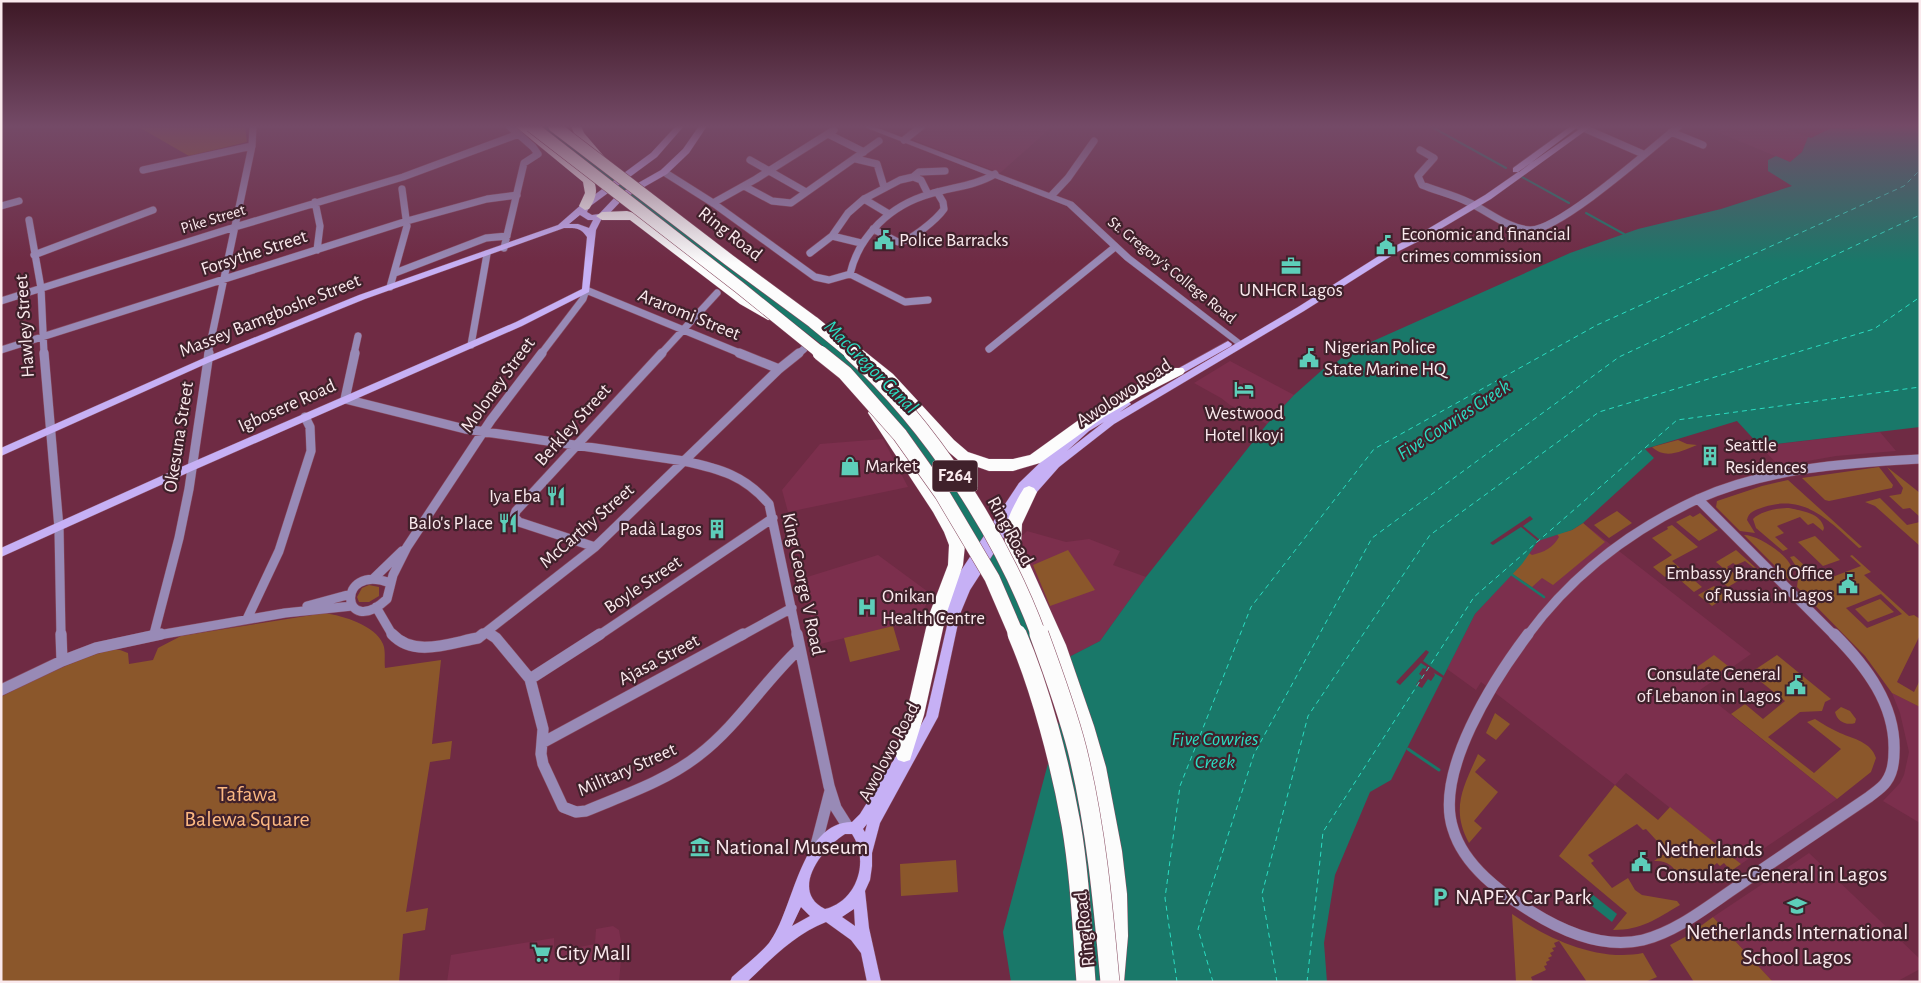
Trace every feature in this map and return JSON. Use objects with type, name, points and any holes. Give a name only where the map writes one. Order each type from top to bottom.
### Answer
[{"type":"highway","points":[[579,172],[592,185],[592,193],[584,207]]},
{"type":"highway","name":"Ring Road","points":[[582,172],[731,281],[845,373],[900,435],[942,494],[992,578],[1019,640],[1056,756],[1071,824],[1078,877],[1086,982]]},
{"type":"highway","name":"Ring Road","points":[[616,172],[842,345],[901,406],[954,474],[1001,552],[1041,639],[1069,723],[1090,809],[1103,901],[1110,982]]},
{"type":"highway","points":[[600,216],[630,215],[745,301],[779,320]]},
{"type":"highway","points":[[842,345],[856,351],[888,377],[949,444],[963,456],[979,462],[1001,466],[1025,462],[1043,454],[1077,428],[1137,391],[1178,371]]},
{"type":"highway","points":[[866,397],[890,437],[919,477],[950,528],[956,544],[957,562],[931,638],[914,726],[904,754]]},
{"type":"highway","points":[[1029,492],[1017,516],[1012,532],[1015,555],[1025,572],[1055,638],[1074,691],[1107,810],[1118,903],[1119,941],[1115,982]]},
{"type":"main road","points":[[558,228],[632,172]]},
{"type":"main road","points":[[584,207],[585,216],[591,218],[600,216],[620,197],[664,172]]},
{"type":"main road","name":"Awolowo Road","points":[[1472,203],[1514,172]]},
{"type":"main road","name":"Awolowo Road","points":[[851,828],[864,818],[918,729],[926,704],[944,619],[952,597],[998,531],[1029,492],[1056,464],[1104,426],[1389,245],[1502,188],[1524,172]]},
{"type":"main road","name":"Moloney Street","points":[[586,290],[591,237],[600,216]]},
{"type":"main road","points":[[558,228],[571,225],[578,226],[586,230],[591,237]]},
{"type":"main road","name":"Massey Bamgboshe Street","points":[[1,452],[208,360],[390,287],[558,228]]},
{"type":"main road","name":"Igbosere Road","points":[[1,553],[306,416],[519,324],[586,290]]},
{"type":"main road","name":"Awolowo Road","points":[[998,531],[1023,486],[1060,450],[1086,429],[1178,371],[1238,342]]},
{"type":"main road","name":"Awolowo Road","points":[[866,853],[874,821],[932,717],[954,614],[974,565]]},
{"type":"main road","points":[[737,982],[774,946],[806,924],[840,912],[851,903],[859,890],[864,873],[866,853],[862,835],[851,828],[829,836],[812,859],[793,910],[774,946]]},
{"type":"main road","points":[[802,884],[803,898],[806,903],[856,936],[869,953]]},
{"type":"main road","points":[[859,890],[862,928],[874,982]]},
{"type":"street","name":"Okesuna Street","points":[[154,634],[189,488],[208,360],[247,172]]},
{"type":"street","name":"Pike Street","points":[[1,301],[416,172]]},
{"type":"street","points":[[504,248],[522,172]]},
{"type":"street","points":[[664,172],[713,202],[815,277],[829,280],[850,274],[905,302],[928,300]]},
{"type":"street","points":[[713,202],[767,172]]},
{"type":"street","points":[[770,172],[806,192]]},
{"type":"street","points":[[744,186],[772,202],[791,203],[836,172]]},
{"type":"street","points":[[879,172],[884,187]]},
{"type":"street","points":[[810,253],[832,236],[848,214],[864,199],[884,187],[922,172]]},
{"type":"street","name":"St. Gregory's College Road","points":[[988,172],[1070,204],[1115,246],[1238,342]]},
{"type":"street","points":[[1052,196],[1072,172]]},
{"type":"street","points":[[1422,172],[1418,176],[1422,185],[1472,203],[1512,226],[1530,230],[1546,226],[1581,205],[1621,172]]},
{"type":"street","points":[[850,274],[861,243],[889,214],[928,194],[984,181],[994,174]]},
{"type":"street","points":[[913,177],[921,180],[928,194]]},
{"type":"street","points":[[390,287],[407,226],[402,189]]},
{"type":"street","points":[[873,229],[899,242],[906,240],[934,220],[944,209],[945,206],[937,192]]},
{"type":"street","name":"Forsythe Street","points":[[1,350],[407,221],[487,199],[518,195]]},
{"type":"street","points":[[864,199],[889,214]]},
{"type":"street","points":[[1,206],[19,201]]},
{"type":"street","points":[[316,202],[320,226],[317,250]]},
{"type":"street","points":[[34,254],[153,210]]},
{"type":"street","name":"Hawley Street","points":[[29,220],[41,288],[42,337],[49,430]]},
{"type":"street","points":[[395,273],[486,238],[507,236]]},
{"type":"street","points":[[832,236],[861,243]]},
{"type":"street","points":[[989,349],[1108,254],[1115,246]]},
{"type":"street","points":[[470,345],[487,254]]},
{"type":"street","name":"Araromi Street","points":[[586,290],[596,296],[780,369]]},
{"type":"street","name":"Moloney Street","points":[[390,583],[408,545],[484,432],[583,299],[586,290]]},
{"type":"street","name":"Berkley Street","points":[[595,546],[519,522],[514,517],[516,511],[717,293]]},
{"type":"street","points":[[345,399],[358,336]]},
{"type":"street","name":"McCarthy Street","points":[[376,607],[397,641],[410,647],[419,648],[478,638],[595,546],[780,369],[804,349]]},
{"type":"street","name":"King George V Road","points":[[345,399],[434,423],[684,461],[731,473],[749,483],[769,504],[792,608],[798,650],[831,789],[837,812],[851,828]]},
{"type":"street","points":[[247,619],[279,551],[310,451],[310,427],[306,416]]},
{"type":"street","points":[[49,430],[59,528],[62,661]]},
{"type":"street","points":[[1698,500],[1850,650],[1868,673],[1880,694],[1891,722],[1894,753],[1890,776],[1882,787],[1869,797],[1694,916],[1668,931],[1645,940],[1631,942],[1603,940],[1584,936],[1559,927],[1530,910],[1483,875],[1470,861],[1451,826],[1448,807],[1455,767],[1498,675],[1529,631],[1582,575],[1614,548],[1653,522],[1698,500],[1756,479],[1788,472],[1862,462],[1920,458]]},
{"type":"street","name":"Boyle Street","points":[[530,679],[652,601],[773,518]]},
{"type":"street","name":"Moloney Street","points":[[374,578],[408,545]]},
{"type":"street","points":[[1,690],[62,661],[96,648],[154,634],[285,612],[351,594],[362,582],[374,578],[390,583],[387,598],[376,607],[362,611],[352,606],[285,612]]},
{"type":"street","points":[[351,594],[350,602],[352,606]]},
{"type":"street","name":"Ajasa Street","points":[[542,743],[792,608]]},
{"type":"street","name":"Military Street","points":[[487,632],[496,638],[530,679],[543,729],[543,764],[563,807],[576,812],[586,811],[690,762],[710,746],[781,665],[798,650]]},
{"type":"street","points":[[812,859],[821,834],[831,789]]},
{"type":"shaded area","name":"Westwood Hotel Ikoyi","points":[[1230,361],[1294,395],[1267,424],[1230,405],[1194,383]]},
{"type":"shaded area","points":[[1880,432],[1896,451],[1836,456],[1779,466],[1760,446]]},
{"type":"shaded area","name":"Market","points":[[883,439],[908,487],[788,512],[782,490],[820,444]]},
{"type":"shaded area","points":[[1583,523],[1751,654],[1700,690],[1837,799],[1741,864],[1626,773],[1615,785],[1481,682],[1476,690],[1447,669],[1475,614],[1526,559],[1535,545],[1540,540],[1572,530]]},
{"type":"shaded area","points":[[1027,531],[1066,542],[1089,539],[1120,551],[1113,565],[1146,577],[1100,641],[1069,657],[1036,584],[1016,532],[1023,535]]},
{"type":"shaded area","name":"Onikan Health Centre","points":[[878,555],[931,594],[919,620],[816,645],[804,578]]},
{"type":"shaded area","points":[[1892,693],[1920,707],[1920,823],[1883,801],[1900,783],[1904,775],[1909,752],[1900,713]]},
{"type":"shaded area","name":"Netherlands International School Lagos","points":[[1809,853],[1920,959],[1920,969],[1896,982],[1773,982],[1713,917]]},
{"type":"shaded area","name":"City Mall","points":[[613,926],[619,930],[622,948],[619,982],[447,982],[451,955],[554,938],[554,952],[595,944],[596,929]]},
{"type":"green space","points":[[1678,440],[1687,444],[1697,445],[1668,454],[1657,451],[1652,447]]},
{"type":"green space","points":[[1879,467],[1893,485],[1892,488],[1829,501],[1825,500],[1802,478]]},
{"type":"green space","points":[[1887,467],[1920,493],[1920,517],[1910,508],[1903,509],[1889,496],[1901,494],[1903,488]]},
{"type":"green space","points":[[1788,480],[1862,547],[1859,548],[1828,520],[1805,507],[1793,504],[1779,504],[1753,511],[1747,520],[1755,533],[1740,531],[1716,507],[1717,501],[1762,486]]},
{"type":"green space","points":[[1880,498],[1907,525],[1920,522],[1920,546],[1875,506],[1865,502]]},
{"type":"green space","points":[[1789,508],[1815,516],[1824,528],[1823,531],[1813,523],[1808,525],[1800,517],[1777,526],[1784,533],[1775,537],[1788,549],[1783,551],[1756,528],[1753,519],[1760,514]]},
{"type":"green space","points":[[1617,511],[1632,523],[1609,538],[1594,525]]},
{"type":"green space","points":[[1700,513],[1718,530],[1699,541],[1676,522],[1690,515],[1693,517]]},
{"type":"green space","points":[[1583,523],[1605,542],[1553,585],[1542,578],[1532,587],[1511,573],[1518,568],[1529,553],[1532,555],[1548,549],[1559,537],[1557,534],[1572,530]]},
{"type":"green space","points":[[1672,525],[1698,547],[1672,561],[1702,587],[1694,592],[1672,573],[1665,577],[1653,567],[1672,555],[1652,538]]},
{"type":"green space","points":[[1744,535],[1765,542],[1785,558],[1792,569],[1790,581]]},
{"type":"green space","points":[[1815,536],[1840,560],[1823,566],[1798,542]]},
{"type":"green space","points":[[1068,550],[1095,590],[1050,606],[1033,565]]},
{"type":"green space","points":[[1736,550],[1756,568],[1745,561],[1736,565],[1733,563],[1727,567],[1737,576],[1734,578],[1738,581],[1728,587],[1719,580],[1730,574],[1716,562]]},
{"type":"green space","points":[[1852,555],[1871,572],[1864,575],[1909,616],[1914,615],[1920,619],[1920,635],[1897,682],[1914,692],[1920,680],[1920,707],[1892,693],[1865,656],[1797,587],[1799,571],[1790,557],[1794,556],[1822,581],[1861,566],[1850,556]],"holes":[[[1881,594],[1902,614],[1867,628],[1846,608]]]},
{"type":"green space","points":[[369,585],[379,587],[379,596],[369,602],[359,602],[357,597],[362,588]]},
{"type":"green space","points":[[1714,586],[1726,597],[1712,606],[1698,595]]},
{"type":"green space","points":[[1880,599],[1894,612],[1868,622],[1855,609]]},
{"type":"green space","name":"Tafawa Balewa Square","points":[[325,613],[358,622],[379,637],[384,647],[385,668],[441,660],[432,744],[452,741],[450,759],[430,762],[406,912],[428,908],[425,930],[403,934],[399,982],[1,982],[1,697],[61,668],[111,650],[120,650],[128,653],[129,664],[153,660],[158,648],[181,636]]},
{"type":"green space","points":[[893,626],[900,650],[850,662],[844,638]]},
{"type":"green space","points":[[1714,655],[1728,666],[1707,681],[1693,670]]},
{"type":"green space","points":[[1777,655],[1831,699],[1825,702],[1822,711],[1800,712],[1768,737],[1814,773],[1841,749],[1807,722],[1815,719],[1833,730],[1856,739],[1874,753],[1876,758],[1871,772],[1837,799],[1731,714],[1745,704],[1763,719],[1785,701],[1750,673]]},
{"type":"green space","points":[[1841,707],[1850,711],[1856,719],[1855,723],[1845,723],[1838,718],[1835,712]]},
{"type":"green space","points":[[1495,713],[1510,724],[1496,740],[1486,733]]},
{"type":"green space","points":[[1478,754],[1486,760],[1475,772],[1498,792],[1474,821],[1482,828],[1469,843],[1460,819],[1461,797]]},
{"type":"green space","points":[[1615,785],[1658,820],[1670,807],[1741,864],[1731,871],[1724,863],[1720,866],[1717,863],[1703,874],[1695,873],[1690,880],[1678,877],[1675,869],[1669,864],[1662,861],[1654,861],[1667,852],[1646,829],[1643,830],[1637,824],[1588,855],[1594,861],[1591,863],[1612,888],[1628,878],[1635,890],[1642,895],[1677,901],[1680,905],[1641,926],[1613,930],[1627,913],[1559,856]]},
{"type":"green space","points":[[956,860],[958,892],[901,896],[900,864]]},
{"type":"green space","points":[[1512,914],[1541,932],[1574,946],[1609,954],[1643,953],[1657,977],[1645,982],[1587,982],[1559,941],[1554,943],[1556,947],[1552,948],[1554,951],[1550,953],[1552,956],[1548,958],[1550,960],[1544,966],[1546,970],[1531,977],[1533,982],[1516,982]]},
{"type":"green space","points":[[1713,917],[1773,982],[1694,982],[1670,945],[1687,936]]},
{"type":"water","name":"Five Cowries Creek","points":[[1769,172],[1920,172],[1920,427],[1760,446],[1737,421],[1645,449],[1654,458],[1583,523],[1572,530],[1538,541],[1522,564],[1475,614],[1391,780],[1370,792],[1335,875],[1324,943],[1327,982],[1011,982],[1003,932],[1058,726],[1071,667],[1069,657],[1100,641],[1146,577],[1267,424],[1294,395],[1330,363],[1333,365],[1359,344],[1362,346],[1570,253],[1638,229],[1721,209],[1792,186]]},
{"type":"water","points":[[1592,894],[1617,914],[1612,922],[1587,902]]},
{"type":"pier","points":[[1530,516],[1533,519],[1523,526],[1540,540],[1538,541],[1521,527],[1493,545],[1490,543]]},
{"type":"pier","points":[[1426,650],[1429,652],[1423,661],[1444,676],[1443,678],[1434,673],[1435,675],[1431,681],[1428,679],[1422,688],[1416,685],[1422,676],[1419,674],[1423,668],[1427,667],[1421,663],[1400,685],[1396,682]]},
{"type":"waterway","name":"MacGregor Canal","points":[[603,172],[837,354]]},
{"type":"waterway","points":[[1522,177],[1569,203]]},
{"type":"waterway","points":[[1586,213],[1624,234]]},
{"type":"waterway","name":"MacGregor Canal","points":[[835,353],[895,415],[948,483],[991,557],[1027,636]]},
{"type":"waterway","points":[[1511,574],[1544,597]]},
{"type":"waterway","name":"MacGregor Canal","points":[[1027,634],[1035,656]]},
{"type":"waterway","points":[[1408,749],[1439,770]]},
{"type":"ferry route","points":[[1177,982],[1165,898],[1180,786],[1251,607],[1374,449],[1597,325],[1904,186],[1918,172]]},
{"type":"ferry route","points":[[1213,982],[1198,929],[1254,754],[1372,538],[1619,357],[1920,215]]},
{"type":"ferry route","points":[[1277,982],[1262,894],[1308,716],[1430,535],[1599,412],[1874,329],[1920,297]]},
{"type":"ferry route","points":[[1307,982],[1323,832],[1474,597],[1677,420],[1920,387]]},
{"type":"place","name":"Police Barracks","points":[[884,240]]},
{"type":"place","name":"Economic and financial crimes commission","points":[[1386,245]]},
{"type":"place","name":"UNHCR Lagos","points":[[1291,266]]},
{"type":"place","name":"Nigerian Police State Marine HQ","points":[[1309,358]]},
{"type":"place","name":"Westwood Hotel Ikoyi","points":[[1244,389]]},
{"type":"place","name":"Seattle Residences","points":[[1710,456]]},
{"type":"place","name":"Market","points":[[850,466]]},
{"type":"place","name":"Iya Eba","points":[[556,496]]},
{"type":"place","name":"Balo's Place","points":[[508,523]]},
{"type":"place","name":"Padà Lagos","points":[[717,529]]},
{"type":"place","name":"Embassy Branch Office of Russia in Lagos","points":[[1848,584]]},
{"type":"place","name":"Onikan Health Centre","points":[[867,607]]},
{"type":"place","name":"Consulate General of Lebanon in Lagos","points":[[1796,685]]},
{"type":"place","name":"National Museum","points":[[700,847]]},
{"type":"place","name":"Netherlands Consulate-General in Lagos","points":[[1641,862]]},
{"type":"place","name":"NAPEX Car Park","points":[[1440,897]]},
{"type":"place","name":"Netherlands International School Lagos","points":[[1797,906]]},
{"type":"place","name":"City Mall","points":[[541,953]]}]
